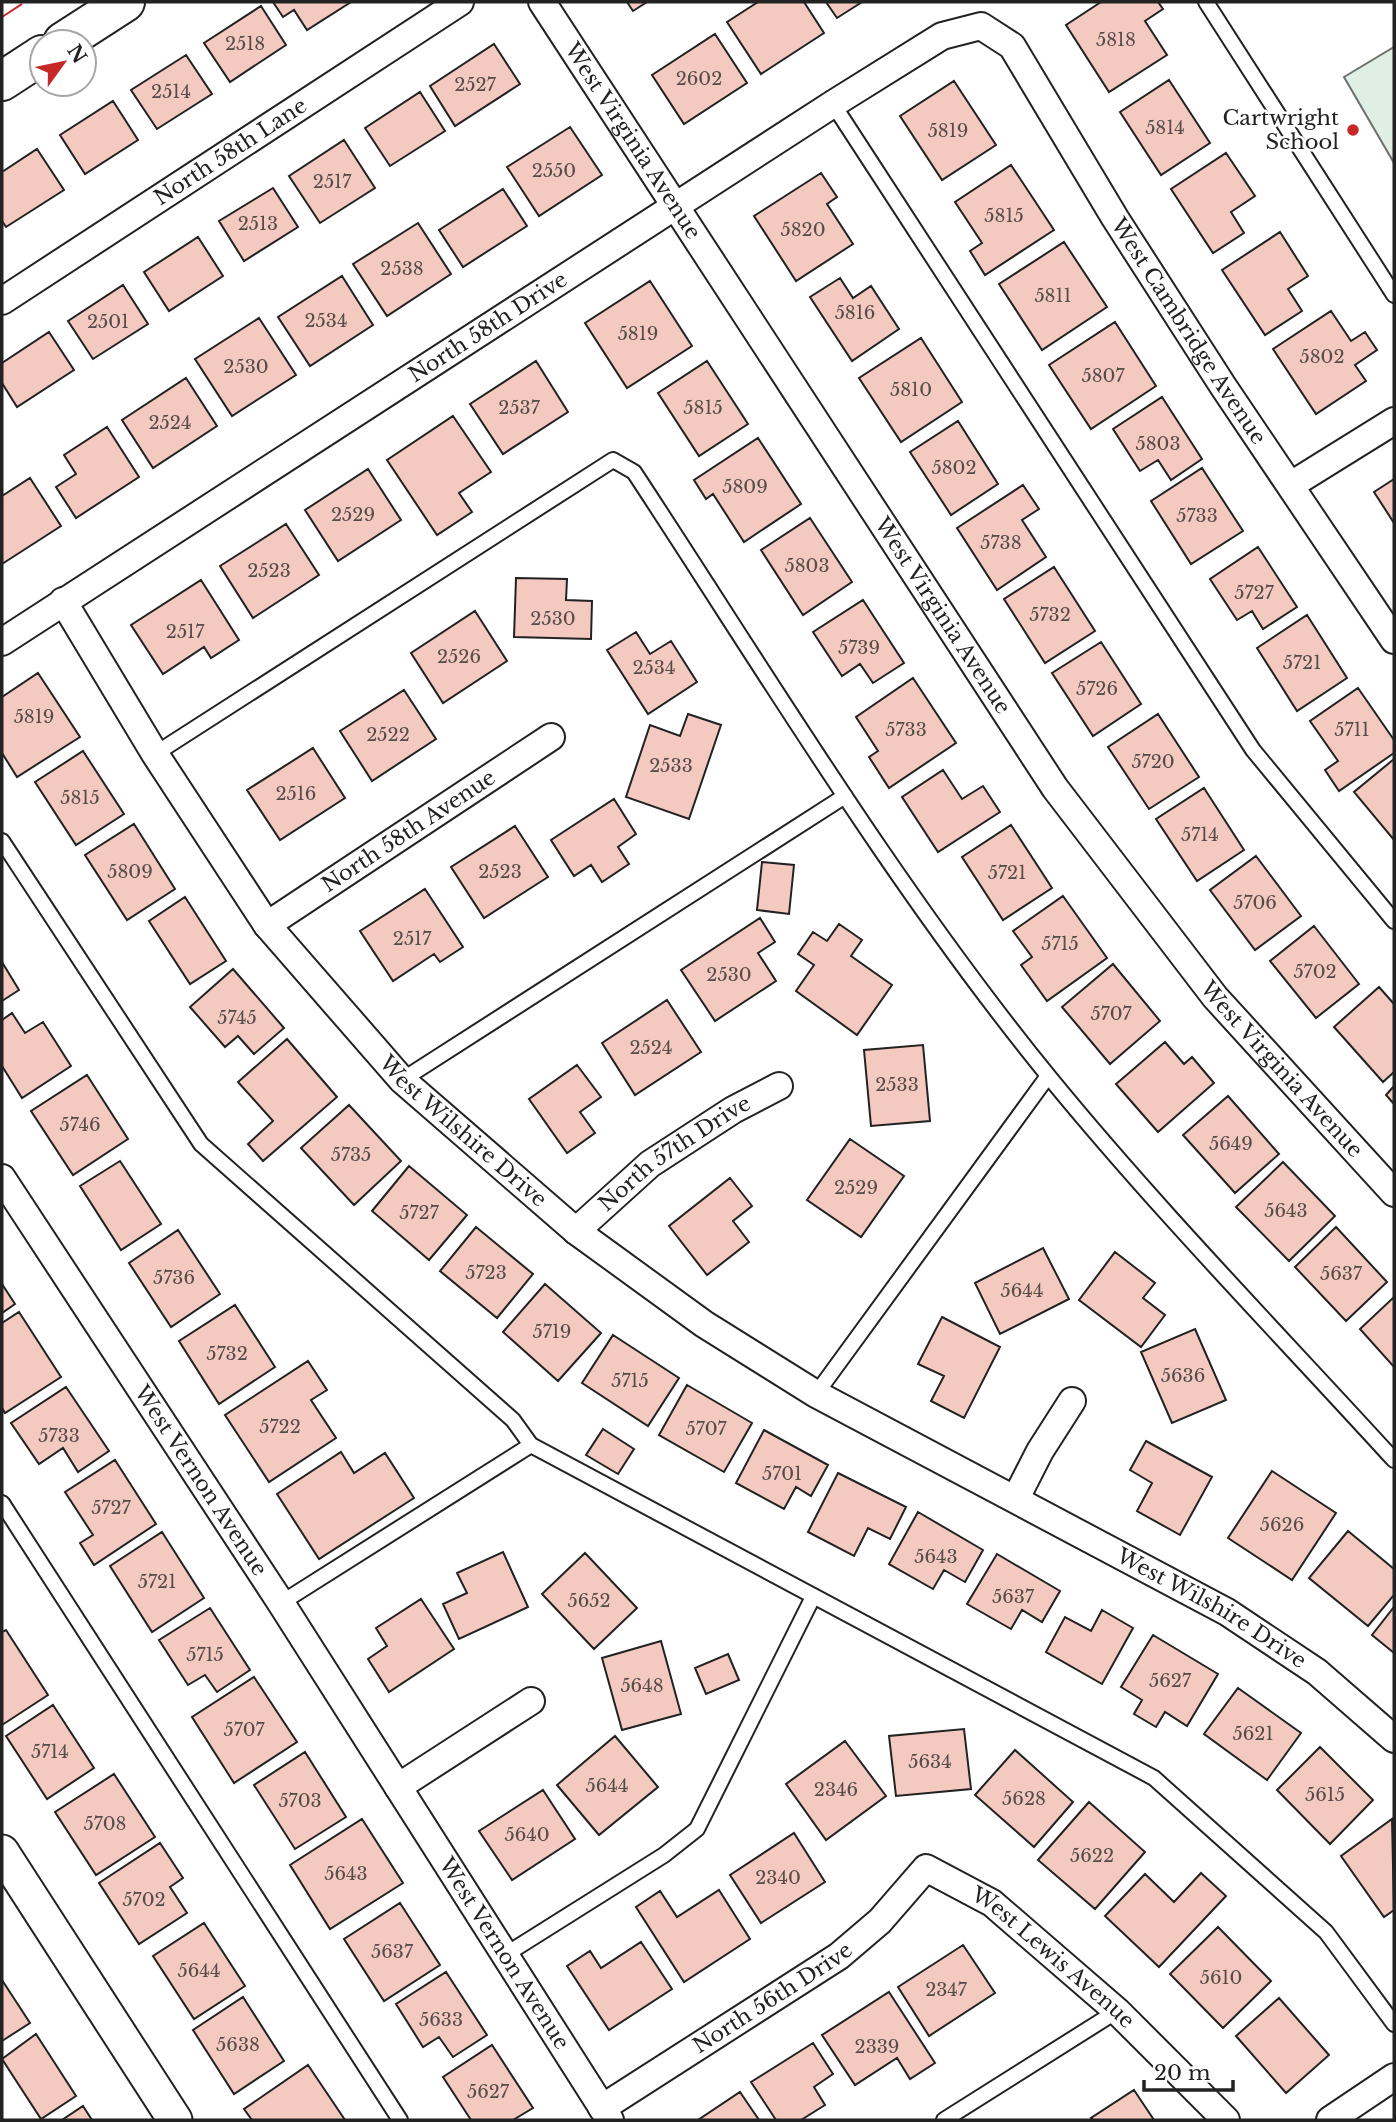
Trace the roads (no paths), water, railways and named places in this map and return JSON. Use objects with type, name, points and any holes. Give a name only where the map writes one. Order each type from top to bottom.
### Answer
[{"type":"main road","points":[[84,28],[125,2]]},
{"type":"main road","points":[[2,81],[28,64]]},
{"type":"street","name":"North 58th Lane","points":[[2,301],[460,2]]},
{"type":"street","name":"West Virginia Avenue","points":[[542,2],[1055,788],[1214,997],[1394,1193]]},
{"type":"street","name":"North 58th Drive","points":[[2,642],[833,104],[942,36],[981,26]]},
{"type":"street","name":"West Cambridge Avenue","points":[[981,26],[1012,46],[1115,218],[1394,640]]},
{"type":"street","points":[[1291,485],[1394,421]]},
{"type":"street","name":"West Wilshire Drive","points":[[63,601],[155,754],[267,925],[402,1080],[576,1231],[704,1324],[816,1394],[1227,1612],[1317,1672],[1394,1739]]},
{"type":"street","name":"North 58th Avenue","points":[[267,925],[551,737]]},
{"type":"street","name":"North 57th Drive","points":[[576,1231],[650,1164],[733,1110],[779,1086]]},
{"type":"street","name":"West Vernon Avenue","points":[[2,1178],[281,1603],[606,2114]]},
{"type":"street","points":[[1016,1499],[1040,1451],[1072,1401]]},
{"type":"street","points":[[398,1787],[531,1701]]},
{"type":"street","points":[[2,1852],[175,2120]]},
{"type":"street","name":"West Lewis Avenue","points":[[926,1868],[992,1903],[1116,2011],[1226,2120]]},
{"type":"street","name":"North 56th Drive","points":[[606,2114],[839,1956],[880,1921],[926,1868]]},
{"type":"street","points":[[1330,2120],[1394,2077]]},
{"type":"lane","points":[[1206,2],[1394,295]]},
{"type":"lane","points":[[833,104],[1253,750],[1394,921]]},
{"type":"lane","points":[[155,754],[613,460],[634,472],[845,796],[961,962],[1048,1076],[1104,1142],[1394,1460]]},
{"type":"lane","points":[[402,1080],[845,796]]},
{"type":"lane","points":[[2,841],[201,1144],[513,1420],[531,1445],[1154,1778],[1326,1931],[1394,2024]]},
{"type":"lane","points":[[816,1394],[1048,1076]]},
{"type":"lane","points":[[281,1603],[531,1445]]},
{"type":"lane","points":[[2,1503],[400,2120]]},
{"type":"lane","points":[[505,1955],[664,1854],[697,1829],[813,1597]]},
{"type":"lane","points":[[944,2120],[1116,2011]]},
{"type":"place","name":"Cartwright School","points":[[1353,130]]}]
